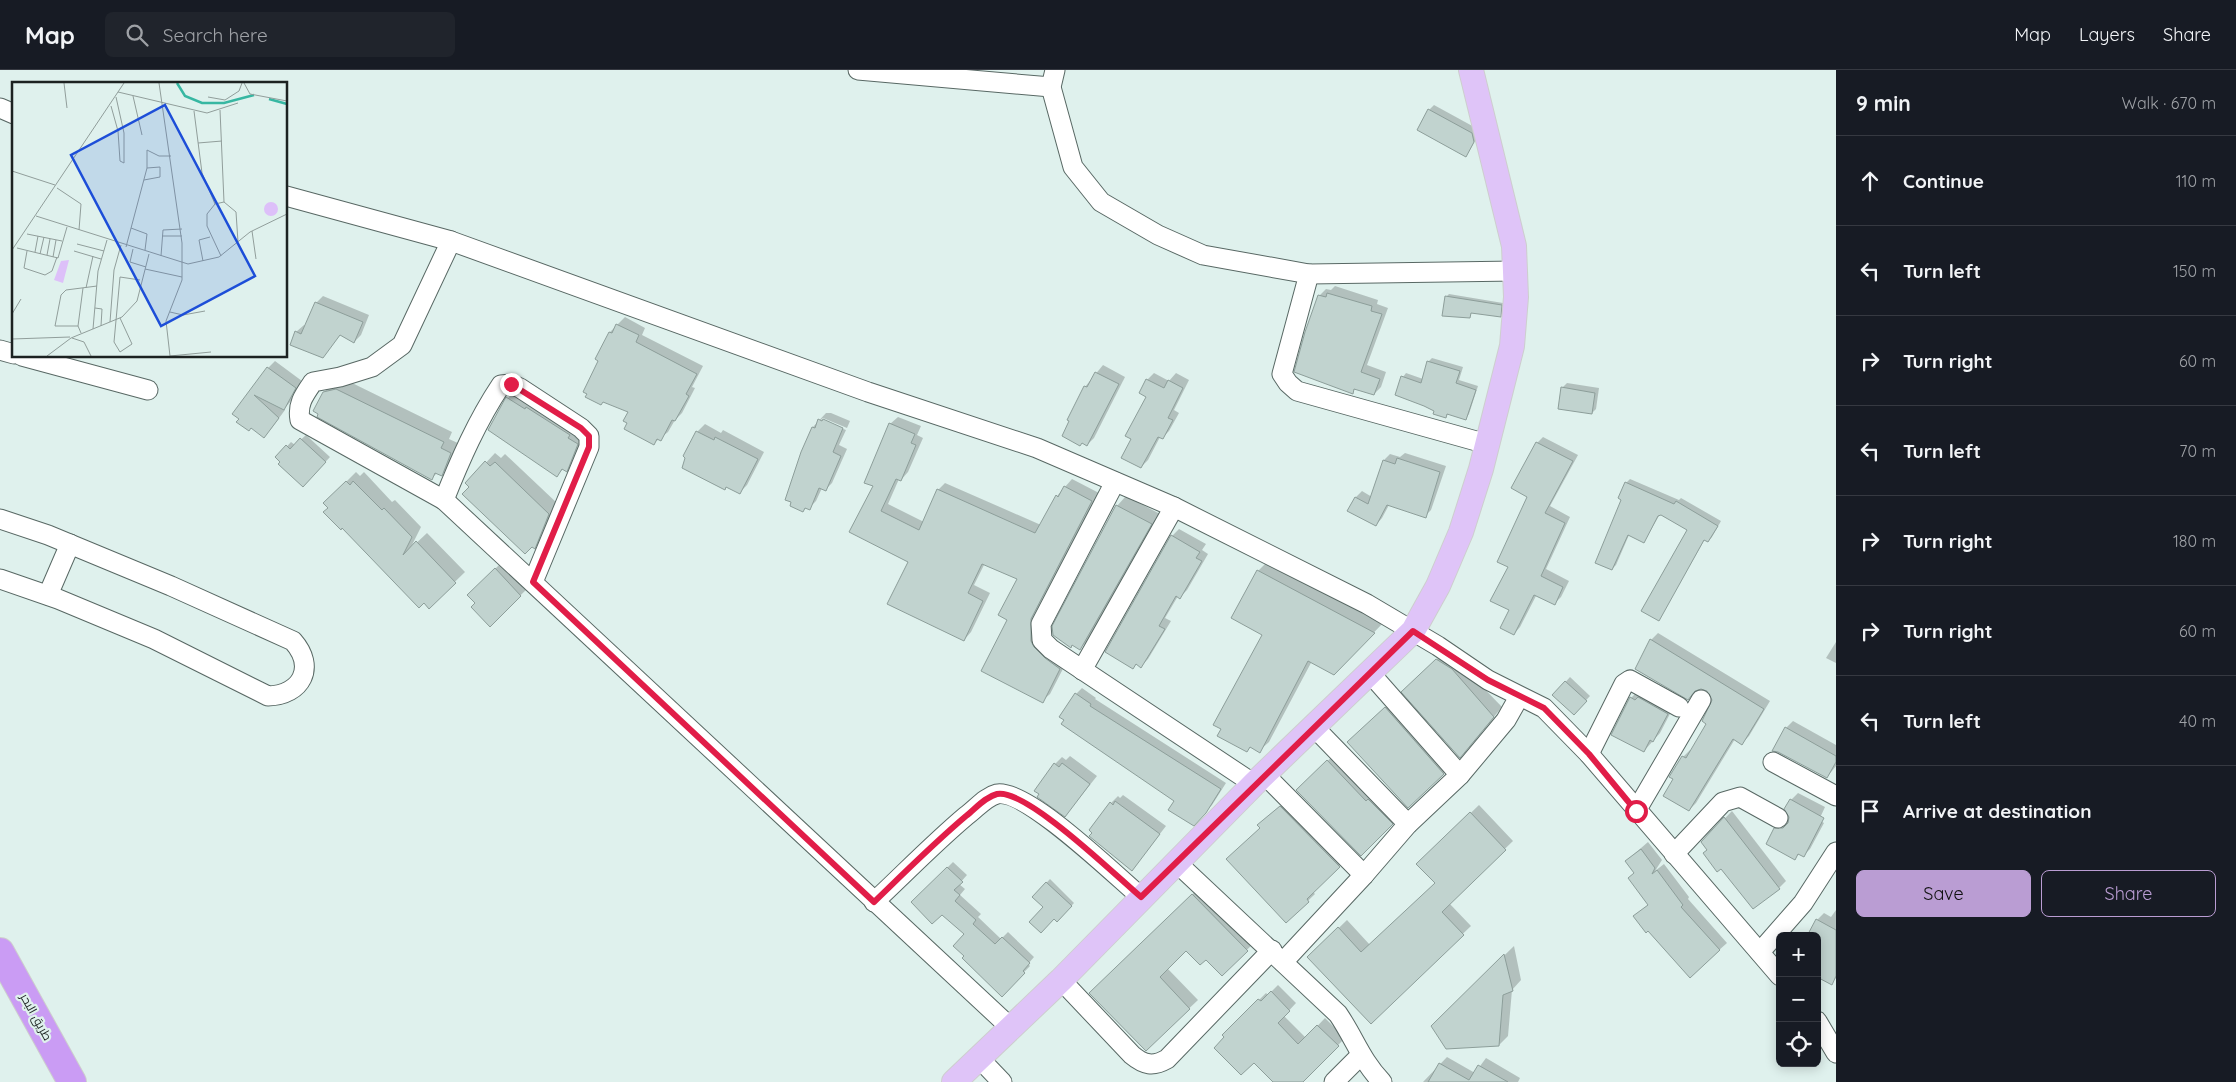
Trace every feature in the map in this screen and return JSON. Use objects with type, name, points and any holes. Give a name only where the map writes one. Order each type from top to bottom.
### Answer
[{"type":"highway","name":"طريق البحر","points":[[0,952],[72,1082]]},
{"type":"highway","name":"طريق البحر","points":[[0,991],[52,1082]]},
{"type":"main road","points":[[954,1082],[1060,980],[1259,779],[1413,631],[1438,586],[1461,532],[1488,444],[1512,346],[1516,270],[1514,246],[1471,70]]},
{"type":"street","points":[[858,70],[1053,78],[1074,167],[1102,202],[1158,235],[1203,255],[1309,274],[1516,270]]},
{"type":"street","points":[[0,108],[12,113]]},
{"type":"street","points":[[288,197],[451,240],[868,392],[1037,448],[1174,507],[1314,576],[1413,631],[1488,680],[1544,708],[1589,754],[1636,811],[1776,971]]},
{"type":"street","points":[[451,240],[402,344],[372,367],[340,377],[314,382],[301,399],[298,410],[300,420],[444,500],[1011,1028]]},
{"type":"street","points":[[1309,274],[1282,374],[1288,384],[1297,391],[1488,444]]},
{"type":"street","points":[[29,358],[148,390]]},
{"type":"street","points":[[444,500],[466,448],[488,404],[501,385],[511,384],[520,388],[581,428],[589,436],[589,447],[533,582]]},
{"type":"street","points":[[1115,482],[1042,624],[1042,640],[1051,650],[1082,670],[1259,779],[1364,875]]},
{"type":"street","points":[[1082,670],[1174,507]]},
{"type":"street","points":[[0,519],[70,544],[293,641],[301,649],[304,660],[304,672],[299,683],[290,691],[280,696],[268,696],[154,639],[48,595],[0,578]]},
{"type":"street","points":[[48,595],[70,544]]},
{"type":"street","points":[[1370,673],[1460,776]]},
{"type":"street","points":[[1589,754],[1624,684],[1630,680],[1679,707]]},
{"type":"street","points":[[1060,980],[1140,1062],[1158,1064],[1167,1059],[1364,875],[1408,824],[1460,776],[1500,726],[1519,697]]},
{"type":"street","points":[[1636,811],[1701,700]]},
{"type":"street","points":[[1314,727],[1408,824]]},
{"type":"street","points":[[1773,762],[1836,796]]},
{"type":"street","points":[[874,902],[952,828],[988,798],[1007,794],[1021,799],[1058,825],[1141,897]]},
{"type":"street","points":[[1674,854],[1723,802],[1740,797],[1778,818]]},
{"type":"street","points":[[1760,952],[1803,903],[1836,852]]},
{"type":"street","points":[[1177,863],[1338,1014],[1352,1035],[1360,1056],[1382,1082]]},
{"type":"street","points":[[1819,1022],[1836,1053]]},
{"type":"street","points":[[1820,1022],[1836,1029]]},
{"type":"street","points":[[1334,1082],[1360,1056]]},
{"type":"street","points":[[980,1058],[1002,1082]]},
{"type":"building","points":[[1428,109],[1472,133],[1474,142],[1466,157],[1417,130]]},
{"type":"building","points":[[1327,293],[1372,306],[1371,311],[1382,314],[1361,372],[1380,379],[1374,395],[1354,389],[1353,394],[1294,372],[1318,295],[1326,297]]},
{"type":"building","points":[[1445,296],[1502,305],[1501,317],[1471,313],[1470,318],[1442,316]]},
{"type":"building","points":[[315,302],[363,322],[354,343],[340,335],[323,358],[290,345],[295,331],[301,334]]},
{"type":"building","points":[[616,324],[639,335],[636,342],[697,374],[686,394],[689,396],[675,421],[672,420],[661,441],[657,439],[654,445],[624,429],[627,423],[623,421],[628,412],[603,402],[601,405],[585,397],[587,394],[583,392],[598,361],[595,359],[609,332],[612,333]]},
{"type":"building","points":[[1427,361],[1460,371],[1456,383],[1476,390],[1466,420],[1447,414],[1446,418],[1433,414],[1434,411],[1424,406],[1395,395],[1401,376],[1421,383]]},
{"type":"building","points":[[267,367],[296,388],[284,410],[254,395],[279,418],[264,438],[251,428],[249,431],[236,422],[239,419],[232,414]]},
{"type":"building","points":[[1095,372],[1119,384],[1087,446],[1082,443],[1080,446],[1062,436],[1069,421],[1067,420],[1084,386],[1087,387]]},
{"type":"building","points":[[1146,379],[1164,388],[1168,380],[1183,388],[1168,418],[1173,420],[1163,439],[1158,437],[1141,468],[1121,458],[1131,439],[1125,436],[1146,397],[1139,393]]},
{"type":"building","points":[[1561,387],[1595,393],[1592,414],[1558,409]]},
{"type":"building","points":[[336,389],[444,442],[441,448],[451,453],[442,476],[435,473],[432,480],[317,417],[318,414],[313,411],[323,392]]},
{"type":"building","points":[[506,397],[525,409],[526,407],[570,435],[568,438],[578,444],[567,472],[562,469],[557,477],[488,430]]},
{"type":"building","points":[[818,419],[822,421],[823,419],[843,428],[833,452],[841,456],[826,491],[819,488],[810,510],[805,508],[803,512],[790,506],[791,502],[785,500],[801,452],[812,427],[815,428]]},
{"type":"building","points":[[889,423],[915,434],[911,443],[916,445],[901,481],[896,479],[881,511],[919,530],[937,489],[1035,533],[1056,495],[1058,497],[1064,486],[1092,501],[1031,619],[1031,641],[1034,647],[1060,669],[1043,703],[981,671],[1007,620],[998,615],[1017,579],[982,564],[968,593],[983,601],[964,641],[887,604],[908,562],[849,532],[873,486],[864,483]]},
{"type":"building","points":[[696,431],[714,440],[715,437],[758,459],[740,494],[726,487],[725,490],[682,468],[685,458],[683,456]]},
{"type":"building","points":[[300,438],[326,462],[303,487],[278,464],[280,462],[275,457],[286,445],[290,449]]},
{"type":"building","points":[[1536,442],[1573,461],[1545,513],[1565,523],[1541,576],[1563,587],[1555,605],[1534,595],[1514,635],[1500,628],[1509,610],[1490,601],[1508,567],[1497,562],[1527,497],[1511,488]]},
{"type":"building","points":[[1397,458],[1440,472],[1426,518],[1387,505],[1376,526],[1347,511],[1355,497],[1368,504],[1383,460],[1395,464]]},
{"type":"building","points":[[485,461],[490,466],[495,462],[549,514],[535,549],[532,547],[525,554],[462,494],[469,487],[465,483]]},
{"type":"building","points":[[346,481],[350,485],[353,481],[382,510],[384,508],[412,537],[403,555],[416,541],[456,583],[429,609],[424,603],[419,608],[342,528],[341,530],[323,512],[328,508],[323,503]]},
{"type":"building","points":[[1625,482],[1674,504],[1676,501],[1718,526],[1708,542],[1704,540],[1659,621],[1641,611],[1687,530],[1661,515],[1658,516],[1644,543],[1628,535],[1612,570],[1595,563],[1621,500],[1618,498]]},
{"type":"building","points":[[1116,505],[1152,524],[1080,650],[1072,645],[1071,648],[1053,635],[1052,626]]},
{"type":"building","points":[[1171,535],[1200,552],[1196,558],[1202,561],[1180,599],[1176,596],[1159,626],[1165,629],[1141,668],[1136,664],[1133,669],[1105,652]]},
{"type":"building","points":[[495,568],[521,596],[490,627],[471,607],[475,603],[467,595]]},
{"type":"building","points":[[1257,570],[1375,633],[1334,675],[1308,661],[1260,753],[1250,747],[1247,752],[1217,736],[1221,729],[1213,725],[1262,635],[1231,618]]},
{"type":"building","points":[[1650,639],[1764,709],[1742,745],[1733,739],[1689,811],[1663,796],[1673,779],[1669,777],[1682,756],[1686,758],[1706,724],[1702,721],[1712,700],[1707,691],[1701,689],[1695,691],[1688,700],[1635,669]]},
{"type":"building","points":[[1436,659],[1452,669],[1494,717],[1460,758],[1401,692]]},
{"type":"building","points":[[1565,681],[1587,701],[1574,715],[1552,695]]},
{"type":"building","points":[[1075,693],[1091,704],[1090,706],[1221,789],[1206,813],[1194,826],[1168,810],[1174,801],[1061,724],[1064,720],[1059,717]]},
{"type":"building","points":[[1630,697],[1635,700],[1638,697],[1668,714],[1653,742],[1650,740],[1644,752],[1611,735]]},
{"type":"building","points":[[1385,707],[1444,774],[1408,808],[1347,742]]},
{"type":"building","points":[[1785,727],[1836,756],[1836,762],[1827,778],[1778,752],[1772,751]]},
{"type":"building","points":[[1327,760],[1366,801],[1368,799],[1393,824],[1361,856],[1296,790]]},
{"type":"building","points":[[1054,763],[1059,767],[1062,763],[1090,784],[1065,817],[1037,797],[1039,794],[1034,791]]},
{"type":"building","points":[[1790,799],[1824,818],[1804,857],[1798,854],[1795,860],[1766,844],[1774,828],[1783,828],[1788,823],[1789,817],[1784,809]]},
{"type":"building","points":[[1115,801],[1160,834],[1132,871],[1089,836],[1092,833],[1089,830],[1110,802],[1113,805]]},
{"type":"building","points":[[1280,806],[1340,867],[1307,899],[1309,902],[1286,923],[1226,859],[1260,828],[1257,825]]},
{"type":"building","points":[[1470,812],[1506,850],[1442,912],[1464,935],[1371,1024],[1307,957],[1338,927],[1361,952],[1435,883],[1416,864]]},
{"type":"building","points":[[1724,817],[1780,889],[1753,909],[1721,869],[1717,872],[1703,853],[1707,850],[1701,842]]},
{"type":"building","points":[[1641,849],[1655,868],[1652,874],[1657,870],[1683,905],[1681,907],[1720,950],[1690,978],[1648,931],[1646,933],[1633,916],[1648,905],[1628,878],[1634,873],[1625,861]]},
{"type":"building","points":[[947,867],[963,882],[954,890],[960,895],[955,901],[976,920],[973,924],[995,944],[1002,937],[1030,963],[1023,971],[1025,973],[1002,997],[962,958],[964,956],[953,946],[964,934],[942,915],[932,924],[911,902]]},
{"type":"building","points":[[1046,882],[1072,906],[1057,922],[1054,919],[1041,933],[1029,922],[1043,907],[1032,897]]},
{"type":"building","points":[[1192,894],[1248,951],[1222,976],[1206,960],[1200,965],[1186,951],[1160,977],[1190,1009],[1146,1051],[1089,993]]},
{"type":"building","points":[[1816,919],[1836,930],[1836,976],[1832,985],[1821,979],[1821,932],[1809,932]]},
{"type":"building","points":[[1504,954],[1513,991],[1503,995],[1499,1046],[1446,1049],[1431,1026]]},
{"type":"building","points":[[1271,991],[1290,1011],[1278,1023],[1298,1044],[1317,1025],[1339,1046],[1303,1082],[1273,1082],[1254,1063],[1241,1075],[1214,1048],[1224,1037],[1222,1035],[1258,999],[1261,1001]]},
{"type":"building","points":[[1439,1063],[1469,1080],[1478,1065],[1508,1082],[1428,1082]]},
{"type":"route","points":[[511,384],[581,428],[589,436],[589,447],[533,582],[874,902],[952,828],[988,798],[998,794],[1007,794],[1021,799],[1058,825],[1141,897],[1254,784],[1413,631],[1488,680],[1544,708],[1589,754],[1636,811]]}]
